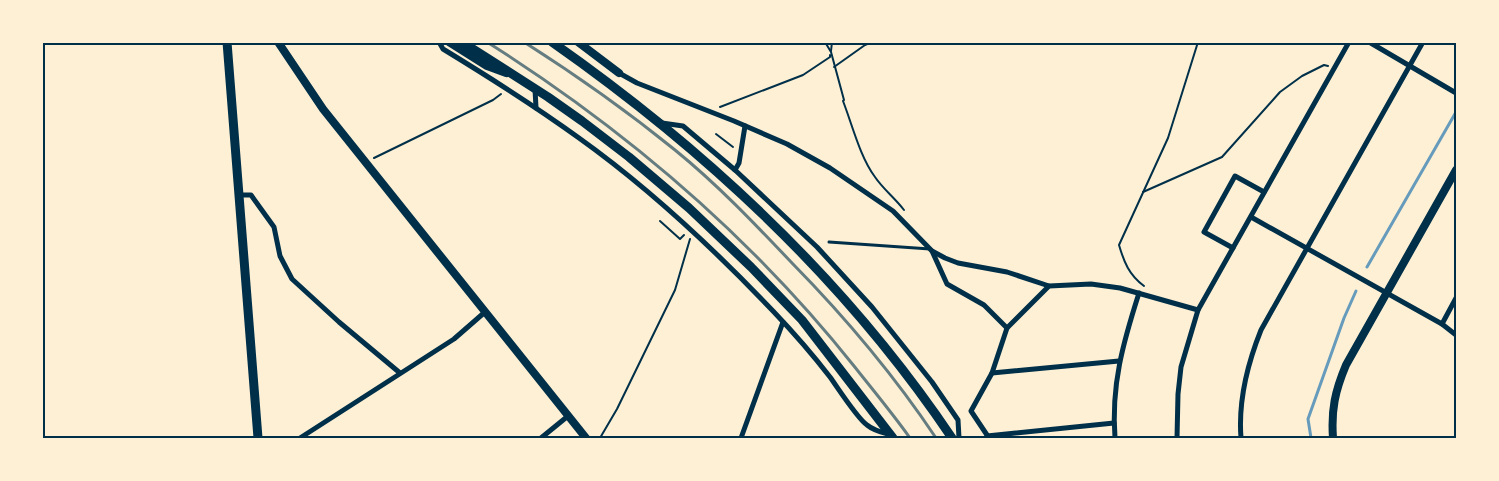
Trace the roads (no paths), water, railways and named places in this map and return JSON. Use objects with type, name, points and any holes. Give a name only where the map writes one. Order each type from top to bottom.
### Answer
[{"type":"main road","points":[[227,42],[258,438]]},
{"type":"main road","points":[[462,42],[535,88],[629,157],[719,235],[802,320],[892,436]]},
{"type":"main road","points":[[552,42],[659,122],[717,172],[770,223],[830,284],[876,336],[922,394],[952,438]]},
{"type":"street","points":[[278,42],[323,109],[586,438]]},
{"type":"street","points":[[439,42],[442,49],[507,89],[580,138],[631,178],[695,234],[745,282],[827,373],[865,424],[876,431],[892,436]]},
{"type":"street","points":[[449,42],[487,66],[515,76]]},
{"type":"street","points":[[578,42],[619,74],[787,144],[830,168],[893,211],[931,250],[947,284],[984,305],[1007,328]]},
{"type":"street","points":[[1177,438],[1178,394],[1182,367],[1198,310],[1349,42]]},
{"type":"street","points":[[1368,42],[1456,93]]},
{"type":"street","points":[[1241,438],[1241,406],[1248,364],[1261,330],[1423,42]]},
{"type":"street","points":[[535,88],[536,108]]},
{"type":"street","points":[[659,122],[683,126],[735,170],[817,247],[872,307],[932,382],[958,420],[959,438]]},
{"type":"street","points":[[735,170],[739,163],[745,126]]},
{"type":"street","points":[[1333,438],[1333,403],[1346,365],[1456,170]]},
{"type":"street","points":[[1233,248],[1204,232],[1226,192],[1235,176],[1264,192]]},
{"type":"street","points":[[239,195],[251,194],[274,227],[280,256],[292,279],[400,373]]},
{"type":"street","points":[[1251,217],[1442,324],[1456,335]]},
{"type":"street","points":[[931,250],[945,258],[958,262],[1007,272],[1049,286],[1091,284],[1120,288],[1158,297],[1198,310]]},
{"type":"street","points":[[1049,286],[1007,328],[992,373],[971,411],[988,437],[1114,423]]},
{"type":"street","points":[[1115,438],[1114,423],[1119,361],[1139,293]]},
{"type":"street","points":[[1442,324],[1456,298]]},
{"type":"street","points":[[300,438],[454,339],[485,312]]},
{"type":"street","points":[[741,438],[783,322]]},
{"type":"street","points":[[992,373],[1119,361]]},
{"type":"street","points":[[541,438],[568,416]]},
{"type":"lane","points":[[829,242],[931,250]]},
{"type":"waterway","points":[[1367,267],[1456,112]]},
{"type":"waterway","points":[[1311,438],[1308,419],[1344,318],[1356,291]]},
{"type":"railway","points":[[487,42],[589,112],[637,149],[730,230],[815,319],[910,438]]},
{"type":"railway","points":[[524,42],[582,80],[638,121],[691,163],[721,190],[812,283],[850,325],[886,369],[936,438]]}]
